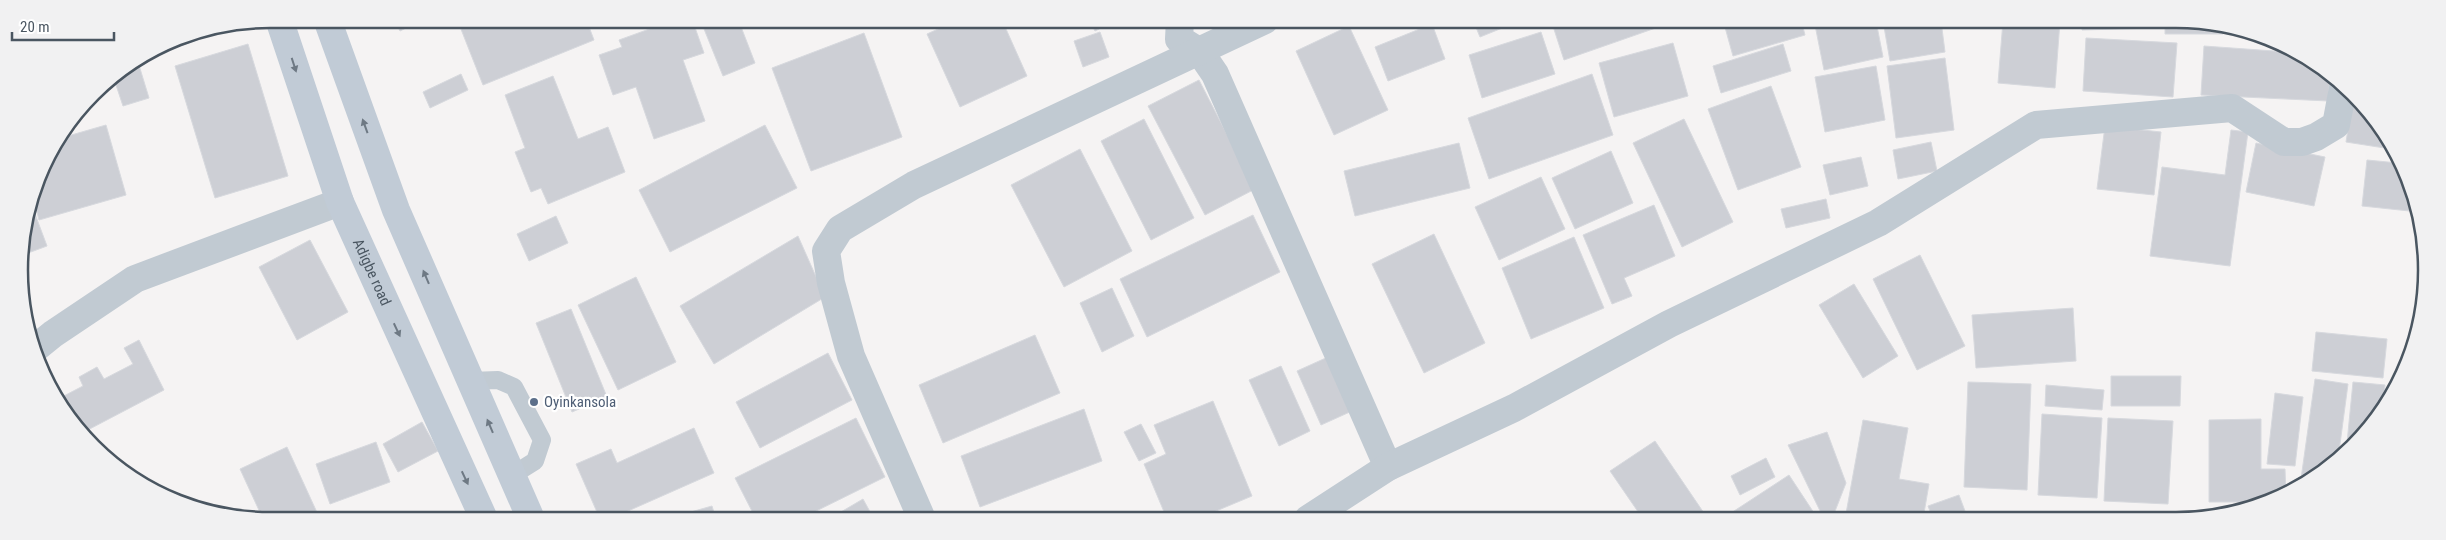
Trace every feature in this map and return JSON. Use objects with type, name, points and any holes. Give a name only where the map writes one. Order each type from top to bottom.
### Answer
[{"type":"main road","name":"Adigbe road","points":[[281,28],[340,202],[481,512]]},
{"type":"main road","points":[[330,28],[396,210],[527,512]]},
{"type":"street","points":[[1180,28],[1179,39],[1200,52],[1215,74],[1388,468]]},
{"type":"street","points":[[919,512],[851,356],[831,283],[826,251],[840,229],[914,185],[1248,28]]},
{"type":"street","points":[[1319,512],[1388,468],[1514,408],[1669,324],[1878,223],[2036,125],[2232,108],[2284,142],[2302,142],[2316,137],[2336,125],[2342,94]]},
{"type":"street","points":[[39,345],[135,279],[340,202]]},
{"type":"lane","points":[[470,381],[498,380],[514,387],[542,440],[536,461],[511,476]]},
{"type":"building","points":[[461,28],[589,28],[594,40],[483,85]]},
{"type":"building","points":[[652,28],[695,28],[704,53],[683,60],[705,121],[654,139],[636,87],[613,95],[599,55],[622,47],[619,40]]},
{"type":"building","points":[[704,28],[741,28],[755,63],[723,76]]},
{"type":"building","points":[[940,28],[1006,28],[1027,76],[960,107],[927,34]]},
{"type":"building","points":[[1345,28],[1350,28],[1388,110],[1334,135],[1296,51]]},
{"type":"building","points":[[1422,28],[1433,28],[1445,59],[1388,81],[1375,47]]},
{"type":"building","points":[[1476,28],[1502,28],[1480,37]]},
{"type":"building","points":[[1554,28],[1656,28],[1564,60]]},
{"type":"building","points":[[1725,28],[1803,28],[1805,35],[1733,56]]},
{"type":"building","points":[[1816,28],[1877,28],[1883,57],[1824,70]]},
{"type":"building","points":[[1884,28],[1942,28],[1945,52],[1890,61]]},
{"type":"building","points":[[2002,28],[2059,28],[2055,88],[1998,83]]},
{"type":"building","points":[[2082,28],[2154,28],[2082,30]]},
{"type":"building","points":[[2165,28],[2192,28],[2223,32],[2223,34],[2165,34]]},
{"type":"building","points":[[1100,32],[1109,57],[1083,67],[1074,41]]},
{"type":"building","points":[[1541,32],[1555,74],[1482,98],[1469,55]]},
{"type":"building","points":[[864,33],[902,137],[811,171],[772,68]]},
{"type":"building","points":[[211,35],[169,50],[192,40]]},
{"type":"building","points":[[2086,38],[2177,43],[2173,97],[2083,91]]},
{"type":"building","points":[[1673,43],[1688,96],[1614,117],[1599,63]]},
{"type":"building","points":[[248,44],[288,176],[215,198],[175,66]]},
{"type":"building","points":[[1783,44],[1791,71],[1721,93],[1713,66]]},
{"type":"building","points":[[2204,46],[2280,51],[2311,68],[2330,83],[2328,101],[2201,95]]},
{"type":"building","points":[[1945,58],[1954,130],[1896,138],[1887,66]]},
{"type":"building","points":[[139,66],[149,98],[123,106],[115,83]]},
{"type":"building","points":[[1876,66],[1885,120],[1825,132],[1815,77]]},
{"type":"building","points":[[461,74],[468,90],[430,108],[423,92]]},
{"type":"building","points":[[1592,74],[1613,135],[1489,179],[1468,118]]},
{"type":"building","points":[[553,76],[578,139],[608,127],[625,172],[548,204],[541,188],[531,192],[515,152],[525,148],[505,95]]},
{"type":"building","points":[[1199,80],[1255,189],[1205,215],[1148,106]]},
{"type":"building","points":[[1771,86],[1801,167],[1738,190],[1708,109]]},
{"type":"building","points":[[2352,104],[2378,135],[2386,148],[2346,142]]},
{"type":"building","points":[[1144,119],[1194,218],[1151,240],[1101,141]]},
{"type":"building","points":[[1684,119],[1733,222],[1682,247],[1633,143]]},
{"type":"building","points":[[106,125],[126,195],[39,220],[36,208],[40,192],[67,136]]},
{"type":"building","points":[[765,125],[797,188],[670,252],[639,190]]},
{"type":"building","points":[[2105,126],[2161,132],[2154,195],[2097,189]]},
{"type":"building","points":[[2231,130],[2248,132],[2230,266],[2150,256],[2162,167],[2225,175]]},
{"type":"building","points":[[1931,142],[1937,171],[1898,179],[1893,150]]},
{"type":"building","points":[[1459,143],[1470,188],[1355,216],[1344,171]]},
{"type":"building","points":[[2256,143],[2325,157],[2314,206],[2246,192]]},
{"type":"building","points":[[1080,149],[1132,251],[1064,287],[1011,185]]},
{"type":"building","points":[[1611,151],[1633,203],[1575,229],[1552,178]]},
{"type":"building","points":[[1861,157],[1868,186],[1830,195],[1823,165]]},
{"type":"building","points":[[2367,160],[2393,162],[2406,192],[2411,211],[2362,206]]},
{"type":"building","points":[[1541,177],[1565,229],[1499,260],[1475,207]]},
{"type":"building","points":[[1826,199],[1830,218],[1786,228],[1781,209]]},
{"type":"building","points":[[1654,205],[1675,256],[1624,278],[1632,296],[1612,304],[1583,235]]},
{"type":"building","points":[[35,213],[47,246],[28,253]]},
{"type":"building","points":[[1253,215],[1280,272],[1147,337],[1120,279]]},
{"type":"building","points":[[556,216],[568,243],[529,261],[517,234]]},
{"type":"building","points":[[1434,234],[1485,343],[1424,373],[1372,264]]},
{"type":"building","points":[[798,236],[825,297],[714,364],[680,306]]},
{"type":"building","points":[[1574,237],[1604,308],[1531,339],[1502,268]]},
{"type":"building","points":[[310,240],[348,312],[297,340],[259,267]]},
{"type":"building","points":[[1920,255],[1965,346],[1917,370],[1873,279]]},
{"type":"building","points":[[636,277],[676,362],[618,390],[578,305]]},
{"type":"building","points":[[1854,284],[1898,356],[1863,378],[1819,305]]},
{"type":"building","points":[[1112,288],[1134,336],[1102,352],[1080,303]]},
{"type":"building","points":[[2073,308],[2076,361],[1976,368],[1972,315]]},
{"type":"building","points":[[571,309],[607,397],[572,412],[536,323]]},
{"type":"building","points":[[2316,332],[2387,339],[2383,378],[2312,371]]},
{"type":"building","points":[[1035,335],[1060,393],[943,443],[919,385]]},
{"type":"building","points":[[139,340],[164,390],[88,430],[63,396],[83,386],[79,377],[97,367],[104,379],[133,364],[124,348]]},
{"type":"building","points":[[828,353],[852,400],[760,448],[736,402]]},
{"type":"building","points":[[1328,357],[1352,411],[1321,425],[1297,371]]},
{"type":"building","points":[[1281,366],[1310,431],[1279,446],[1249,380]]},
{"type":"building","points":[[2111,376],[2181,376],[2180,406],[2111,406]]},
{"type":"building","points":[[2315,379],[2348,384],[2339,449],[2301,478]]},
{"type":"building","points":[[1968,382],[2031,384],[2027,490],[1964,487]]},
{"type":"building","points":[[2353,382],[2385,385],[2384,394],[2378,405],[2347,441]]},
{"type":"building","points":[[2046,385],[2104,390],[2102,410],[2045,406]]},
{"type":"building","points":[[2275,393],[2303,397],[2295,466],[2267,464]]},
{"type":"building","points":[[1213,401],[1252,496],[1214,512],[1164,512],[1144,464],[1166,454],[1154,425]]},
{"type":"building","points":[[1084,409],[1102,461],[980,507],[961,456]]},
{"type":"building","points":[[2042,414],[2102,418],[2097,498],[2038,495]]},
{"type":"building","points":[[856,418],[885,477],[814,512],[752,512],[735,478]]},
{"type":"building","points":[[2108,418],[2173,421],[2168,504],[2104,501]]},
{"type":"building","points":[[2261,419],[2261,469],[2285,469],[2286,486],[2246,502],[2209,502],[2209,420]]},
{"type":"building","points":[[1863,420],[1908,428],[1899,479],[1929,484],[1924,512],[1846,512]]},
{"type":"building","points":[[422,422],[438,451],[398,472],[383,444]]},
{"type":"building","points":[[1141,424],[1156,453],[1139,461],[1124,432]]},
{"type":"building","points":[[694,428],[714,473],[626,512],[597,512],[576,464],[611,449],[617,463]]},
{"type":"building","points":[[1827,432],[1846,483],[1835,512],[1821,512],[1788,445]]},
{"type":"building","points":[[1655,441],[1703,512],[1638,512],[1610,471]]},
{"type":"building","points":[[376,442],[390,482],[330,504],[316,464]]},
{"type":"building","points":[[287,447],[317,512],[260,512],[240,469]]},
{"type":"building","points":[[1766,458],[1775,477],[1740,495],[1731,476]]},
{"type":"building","points":[[1789,475],[1813,512],[1733,512]]},
{"type":"building","points":[[1959,495],[1965,512],[1930,512],[1928,506]]},
{"type":"building","points":[[863,499],[870,512],[841,512]]},
{"type":"building","points":[[712,506],[714,512],[691,512]]},
{"type":"place","name":"Oyinkansola","points":[[534,402]]}]
